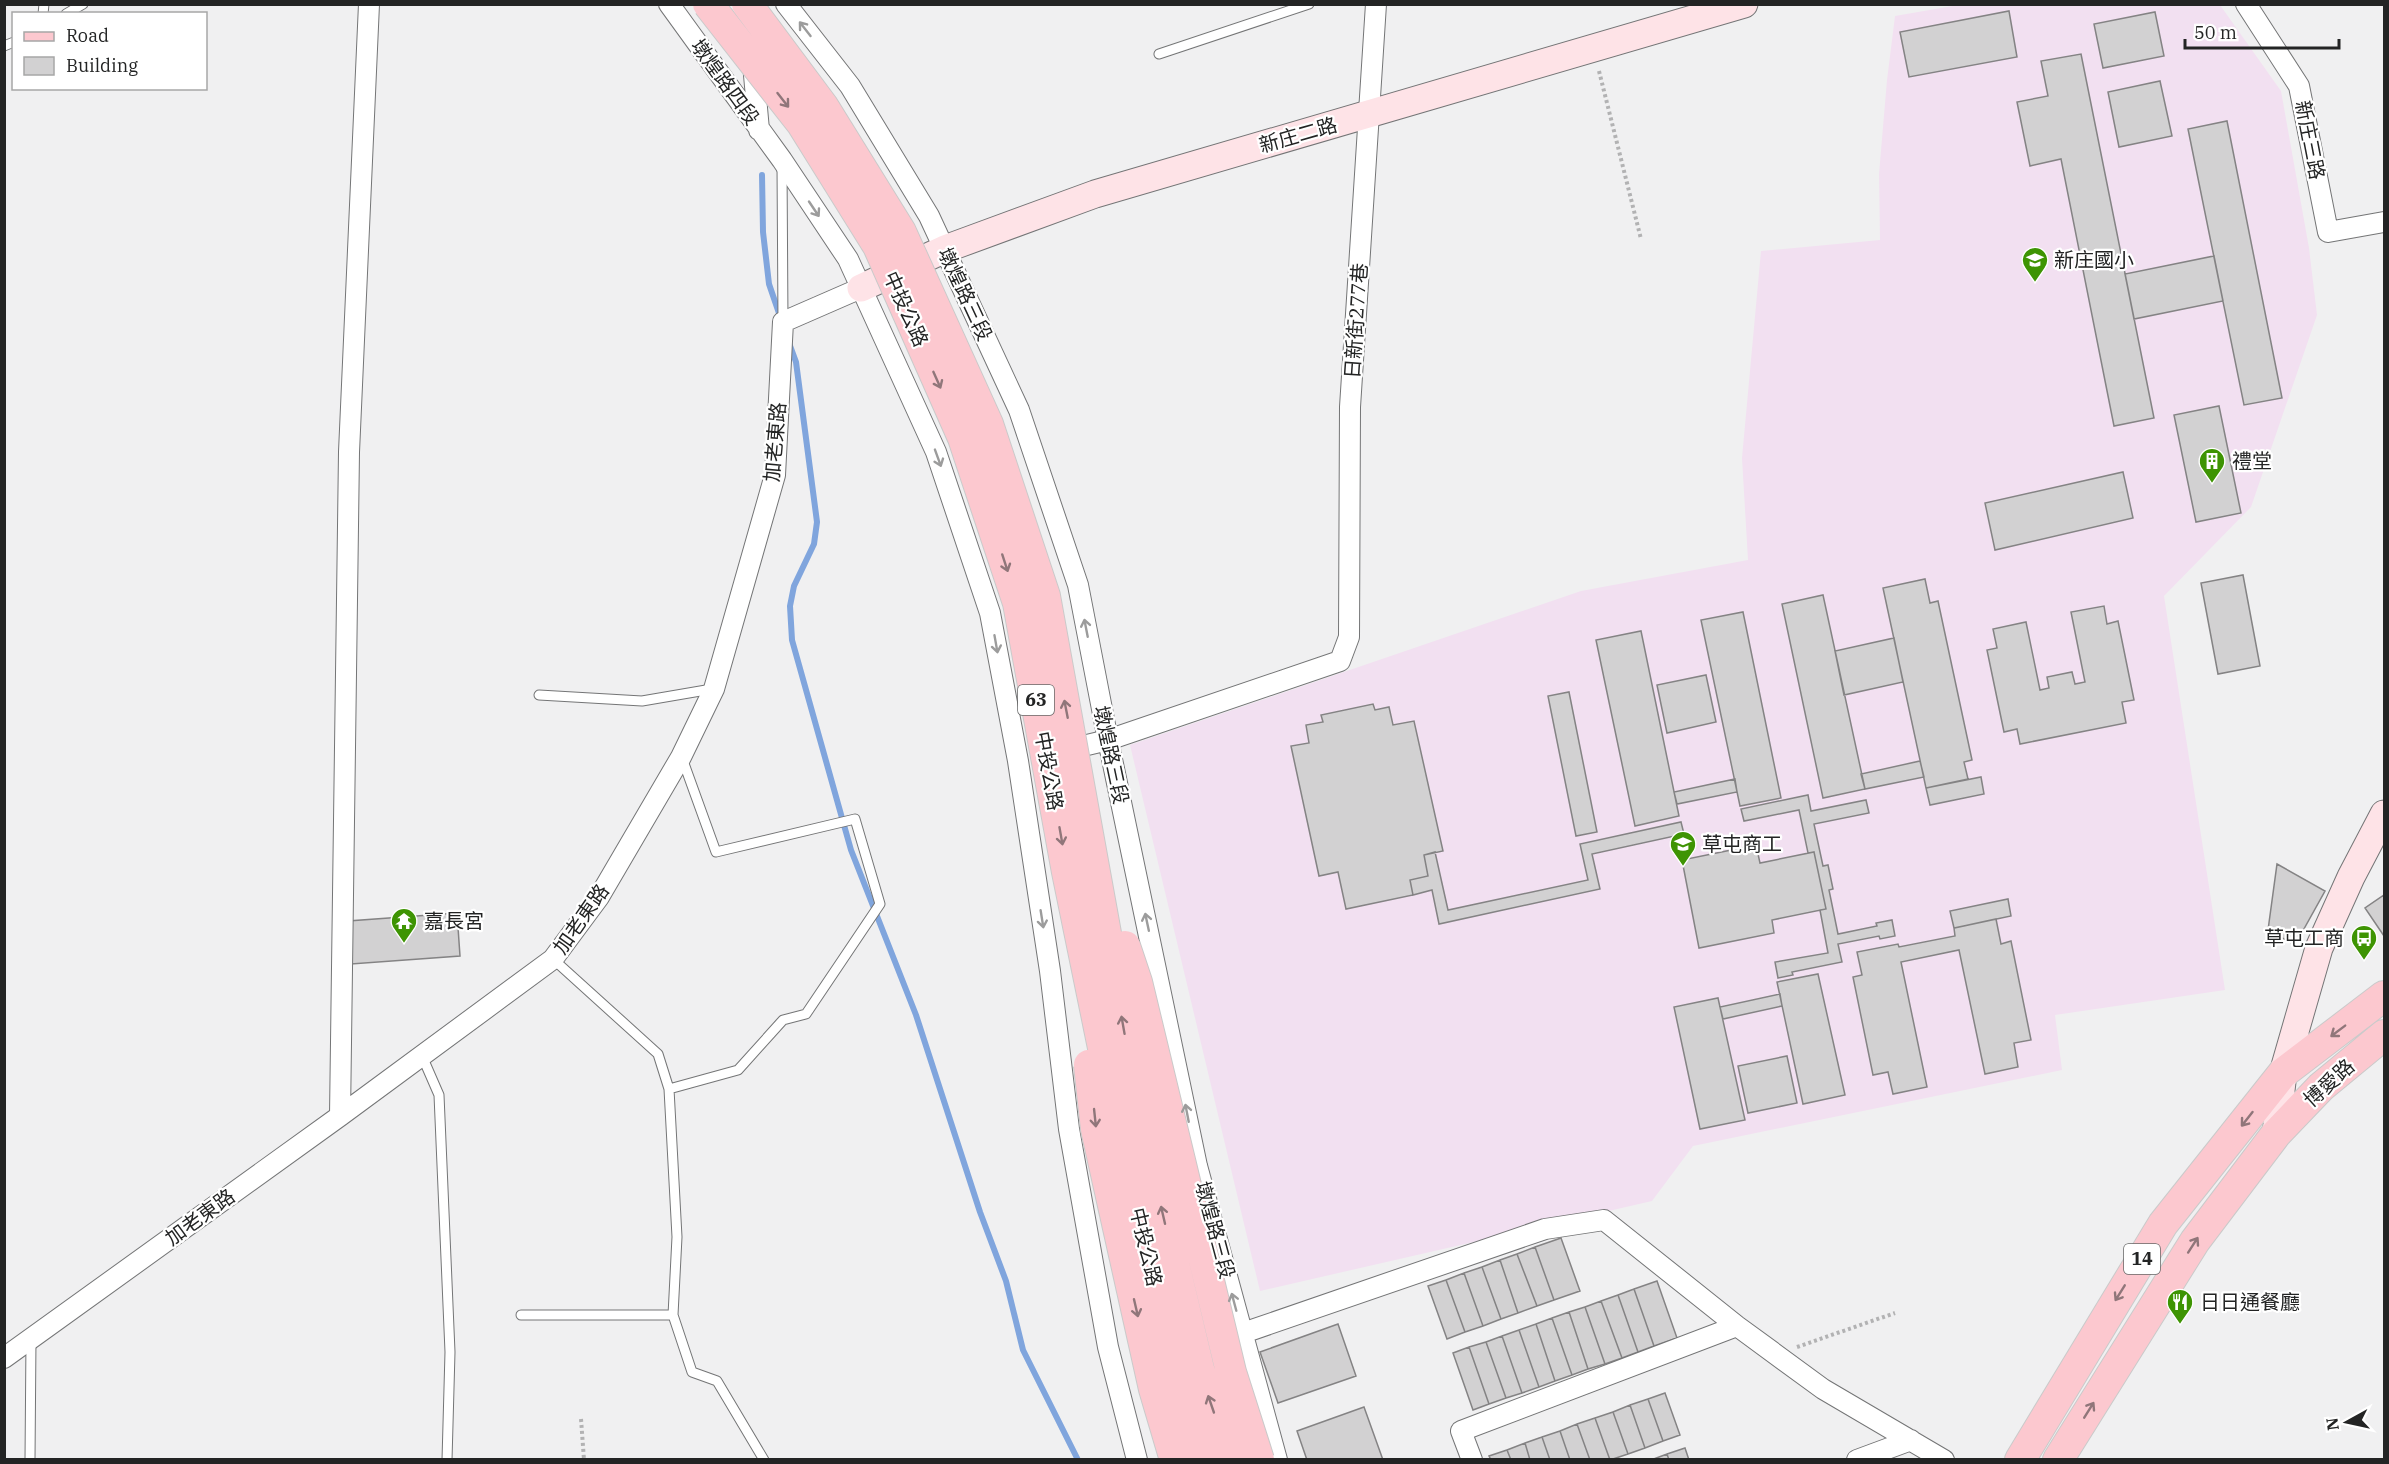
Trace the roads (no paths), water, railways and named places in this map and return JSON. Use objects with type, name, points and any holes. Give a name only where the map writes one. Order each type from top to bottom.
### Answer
[{"type":"main road","name":"中投公路","points":[[708,4],[802,123],[878,246],[963,438],[1018,603],[1067,872],[1118,1121],[1173,1363],[1203,1460]]},
{"type":"main road","name":"中投公路","points":[[747,4],[823,106],[901,232],[988,424],[1045,596],[1142,1127],[1198,1369],[1230,1460]]},
{"type":"main road","points":[[1094,858],[1137,982],[1228,1360],[1259,1460]]},
{"type":"main road","points":[[1067,872],[1096,1129],[1154,1389],[1175,1460]]},
{"type":"main road","name":"博愛路","points":[[2283,1073],[2385,996]]},
{"type":"main road","name":"博愛路","points":[[2276,1134],[2322,1087],[2385,1035]]},
{"type":"main road","name":"14","points":[[2020,1460],[2163,1224],[2283,1073]]},
{"type":"main road","name":"14","points":[[2058,1460],[2195,1241],[2276,1134]]},
{"type":"street","points":[[340,1116],[349,452],[369,4]]},
{"type":"street","name":"墩煌路四段","points":[[669,4],[782,160]]},
{"type":"street","points":[[747,4],[759,130]]},
{"type":"street","name":"墩煌路三段","points":[[786,4],[850,86],[929,216],[1019,410],[1078,585],[1197,1166],[1277,1460]]},
{"type":"street","name":"日新街277巷","points":[[1108,740],[1340,661],[1349,637],[1350,407],[1376,4]]},
{"type":"street","name":"新庄二路","points":[[861,288],[945,249],[1095,194],[1594,50],[1744,4]]},
{"type":"street","name":"新庄三路","points":[[2246,4],[2299,86],[2328,232],[2385,222]]},
{"type":"street","points":[[782,160],[848,259],[936,452],[990,613],[1018,761],[1050,971],[1069,1129],[1108,1347],[1137,1460]]},
{"type":"street","points":[[783,322],[861,288]]},
{"type":"street","name":"加老東路","points":[[4,1358],[553,959],[599,897],[681,757],[714,689],[775,475],[783,322]]},
{"type":"street","points":[[1018,761],[1108,740]]},
{"type":"street","points":[[2276,1134],[2283,1073],[2319,948],[2351,877],[2382,825]]},
{"type":"street","points":[[1081,1193],[1197,1166]]},
{"type":"street","points":[[1243,1333],[1545,1229],[1604,1220],[1737,1326],[1823,1389],[1944,1460]]},
{"type":"street","points":[[1472,1460],[1461,1431],[1737,1326]]},
{"type":"street","points":[[1857,1460],[1911,1440]]},
{"type":"lane","points":[[69,12],[83,4]]},
{"type":"lane","points":[[1282,13],[1288,4]]},
{"type":"lane","points":[[1159,54],[1309,4]]},
{"type":"lane","points":[[782,160],[783,322]]},
{"type":"lane","points":[[539,695],[642,701],[714,689]]},
{"type":"lane","points":[[669,1089],[738,1070],[783,1020],[807,1014],[880,904],[855,819],[716,852],[681,757]]},
{"type":"lane","points":[[553,959],[658,1054],[669,1089],[677,1237],[673,1315],[692,1372],[717,1381],[764,1460]]},
{"type":"lane","points":[[422,1056],[439,1095],[450,1352],[447,1460]]},
{"type":"lane","points":[[521,1316],[673,1315]]},
{"type":"lane","points":[[30,1460],[31,1339]]},
{"type":"waterway","points":[[762,175],[763,232],[769,284],[781,319]]},
{"type":"waterway","points":[[789,343],[796,362],[817,522],[814,544],[794,586],[790,606],[792,640],[851,850],[916,1015],[980,1212],[1006,1281],[1023,1350],[1078,1460]]},
{"type":"place","name":"新庄國小","points":[[2035,283]]},
{"type":"place","name":"禮堂","points":[[2212,484]]},
{"type":"place","name":"草屯商工","points":[[1683,867]]},
{"type":"place","name":"嘉長宮","points":[[404,944]]},
{"type":"place","name":"草屯工商","points":[[2364,961]]},
{"type":"place","name":"日日通餐廳","points":[[2180,1325]]}]
